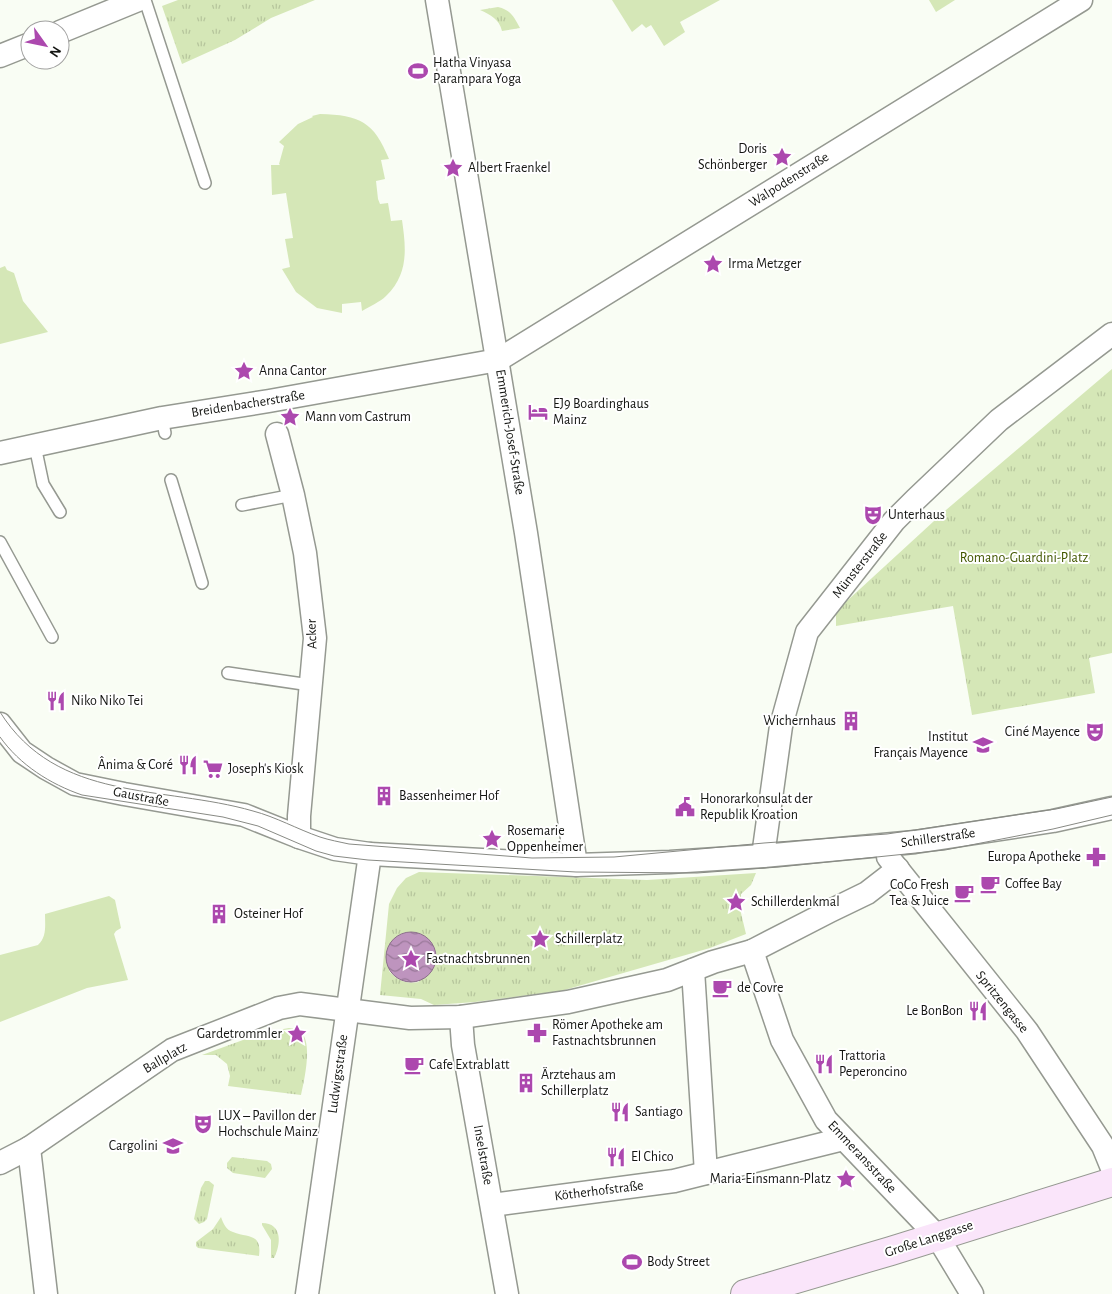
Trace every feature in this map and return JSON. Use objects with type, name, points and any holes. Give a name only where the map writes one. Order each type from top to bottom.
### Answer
[{"type":"street","points":[[70,28],[138,0]]},
{"type":"street","name":"Emmerich-Josef-Straße","points":[[437,0],[498,360],[549,680],[576,865]]},
{"type":"street","name":"Walpodenstraße","points":[[498,360],[1081,0]]},
{"type":"street","points":[[0,56],[20,48]]},
{"type":"street","name":"Münsterstraße","points":[[763,856],[781,726],[807,632],[894,522],[915,500],[999,420],[1112,334]]},
{"type":"street","name":"Breidenbacherstraße","points":[[0,453],[163,425],[278,399],[498,360]]},
{"type":"street","name":"Acker","points":[[277,434],[305,553],[315,638],[298,822],[299,837]]},
{"type":"street","name":"Gaustraße","points":[[0,724],[22,752],[75,784],[244,815],[299,837]]},
{"type":"street","name":"Schillerstraße","points":[[763,856],[946,838],[1054,821],[1112,808]]},
{"type":"street","points":[[299,837],[335,849],[370,854],[576,865],[670,862],[763,856]]},
{"type":"street","name":"Spritzengasse","points":[[878,846],[1026,1031],[1103,1146],[1112,1168]]},
{"type":"street","name":"Ludwigsstraße","points":[[307,1294],[370,854]]},
{"type":"street","points":[[347,1011],[410,1018],[461,1017],[568,1002],[667,980],[713,962],[752,951],[867,894],[898,869]]},
{"type":"street","name":"Emmeransstraße","points":[[752,951],[782,1040],[826,1120],[937,1236],[972,1294]]},
{"type":"street","points":[[693,970],[706,1173]]},
{"type":"street","name":"Ballplatz","points":[[0,1163],[29,1148],[172,1050],[279,1008],[300,1004],[347,1011]]},
{"type":"street","name":"Inselstraße","points":[[461,1017],[463,1045],[507,1294]]},
{"type":"street","name":"Kötherhofstraße","points":[[492,1205],[674,1181],[843,1139]]},
{"type":"street","points":[[29,1148],[46,1294]]},
{"type":"street","name":"Große Langgasse","points":[[745,1294],[1112,1182]]},
{"type":"lane","points":[[145,0],[205,183]]},
{"type":"lane","points":[[35,446],[43,484],[60,512]]},
{"type":"lane","points":[[171,480],[202,583]]},
{"type":"lane","points":[[242,505],[292,495]]},
{"type":"lane","points":[[0,542],[52,637]]},
{"type":"lane","points":[[228,673],[310,684]]},
{"type":"green space","points":[[178,0],[315,0],[271,18],[235,40],[182,64],[162,6]]},
{"type":"green space","points":[[612,0],[720,0],[680,22],[685,32],[664,46],[651,25],[646,28],[642,24],[632,32]]},
{"type":"green space","points":[[929,0],[955,0],[936,12]]},
{"type":"green space","points":[[498,7],[509,12],[520,28],[502,31],[499,23],[494,18],[480,10]]},
{"type":"green space","points":[[320,114],[346,116],[364,123],[378,136],[389,159],[381,160],[385,179],[376,181],[378,199],[380,204],[388,203],[391,221],[402,220],[404,260],[399,279],[393,288],[384,298],[362,311],[361,302],[342,304],[342,313],[317,308],[296,292],[282,269],[290,267],[285,239],[293,238],[286,193],[272,195],[271,165],[280,165],[284,146],[279,142],[298,124]]},
{"type":"green space","points":[[5,266],[7,270],[14,273],[23,301],[48,332],[0,344],[0,268]]},
{"type":"green space","name":"Romano-Guardini-Platz","points":[[1112,369],[1112,653],[1089,658],[1095,693],[972,715],[953,606],[836,626],[836,611],[946,510]]},
{"type":"green space","name":"Schillerplatz","points":[[419,872],[647,880],[756,873],[751,885],[741,894],[740,909],[746,934],[710,948],[561,991],[475,1002],[434,1005],[421,999],[380,995],[389,904],[397,888],[406,878]],"holes":[[[415,932],[419,982],[410,983],[399,979],[389,971],[399,935]]]},
{"type":"green space","points":[[109,896],[115,900],[121,928],[114,934],[128,980],[87,988],[0,1022],[0,955],[38,945],[44,935],[45,914]]},
{"type":"green space","points":[[296,1029],[305,1037],[307,1062],[301,1095],[228,1086],[230,1076],[227,1064],[216,1055],[202,1055],[270,1030]]},
{"type":"green space","points":[[232,1157],[267,1161],[271,1164],[272,1169],[265,1178],[233,1173],[227,1168],[227,1163]]},
{"type":"green space","points":[[205,1181],[209,1181],[214,1185],[207,1219],[199,1224],[194,1219],[201,1188]]},
{"type":"green space","points":[[221,1217],[228,1230],[256,1240],[259,1256],[198,1248],[196,1246],[196,1242],[213,1229]]},
{"type":"green space","points":[[262,1223],[274,1227],[279,1236],[274,1258],[271,1258],[271,1240]]},
{"type":"water","name":"Fastnachtsbrunnen","points":[[416,932],[429,939],[435,947],[435,967],[429,975],[421,981],[406,982],[393,975],[387,967],[386,952],[393,939],[401,933]]},
{"type":"tram line","points":[[0,712],[24,741],[51,762],[81,776],[114,786],[219,803],[253,811],[320,837],[349,844],[532,858],[614,857],[887,834],[1056,809],[1112,797]]},
{"type":"tram line","points":[[0,737],[26,765],[58,785],[82,795],[223,817],[258,826],[316,851],[334,856],[368,860],[576,872],[697,873],[779,867],[945,850],[1053,829],[1112,815]]},
{"type":"place","name":"Hatha Vinyasa Parampara Yoga","points":[[418,71]]},
{"type":"place","name":"Doris Schönberger","points":[[782,157]]},
{"type":"place","name":"Albert Fraenkel","points":[[453,168]]},
{"type":"place","name":"Irma Metzger","points":[[713,264]]},
{"type":"place","name":"Anna Cantor","points":[[244,371]]},
{"type":"place","name":"EJ9 Boardinghaus Mainz","points":[[538,412]]},
{"type":"place","name":"Mann vom Castrum","points":[[290,417]]},
{"type":"place","name":"Unterhaus","points":[[873,515]]},
{"type":"place","name":"Niko Niko Tei","points":[[56,701]]},
{"type":"place","name":"Wichernhaus","points":[[851,721]]},
{"type":"place","name":"Ciné Mayence","points":[[1095,732]]},
{"type":"place","name":"Institut Français Mayence","points":[[983,745]]},
{"type":"place","name":"Ânima & Coré","points":[[188,765]]},
{"type":"place","name":"Joseph's Kiosk","points":[[213,769]]},
{"type":"place","name":"Bassenheimer Hof","points":[[384,796]]},
{"type":"place","name":"Honorarkonsulat der Republik Kroation","points":[[685,807]]},
{"type":"place","name":"Rosemarie Oppenheimer","points":[[492,839]]},
{"type":"place","name":"Europa Apotheke","points":[[1096,857]]},
{"type":"place","name":"Coffee Bay","points":[[990,884]]},
{"type":"place","name":"CoCo Fresh Tea & Juice","points":[[964,893]]},
{"type":"place","name":"Schillerdenkmal","points":[[736,902]]},
{"type":"place","name":"Osteiner Hof","points":[[219,914]]},
{"type":"place","name":"Schillerplatz","points":[[540,939]]},
{"type":"place","name":"Fastnachtsbrunnen","points":[[411,959]]},
{"type":"place","name":"de Covre","points":[[722,988]]},
{"type":"place","name":"Le BonBon","points":[[978,1011]]},
{"type":"place","name":"Römer Apotheke am Fastnachtsbrunnen","points":[[537,1033]]},
{"type":"place","name":"Gardetrommler","points":[[297,1034]]},
{"type":"place","name":"Trattoria Peperoncino","points":[[824,1064]]},
{"type":"place","name":"Cafe Extrablatt","points":[[414,1065]]},
{"type":"place","name":"Ärztehaus am Schillerplatz","points":[[526,1083]]},
{"type":"place","name":"Santiago","points":[[620,1112]]},
{"type":"place","name":"LUX – Pavillon der Hochschule Mainz","points":[[203,1124]]},
{"type":"place","name":"Cargolini","points":[[173,1146]]},
{"type":"place","name":"El Chico","points":[[616,1157]]},
{"type":"place","name":"Maria-Einsmann-Platz","points":[[846,1179]]},
{"type":"place","name":"Body Street","points":[[632,1262]]}]
